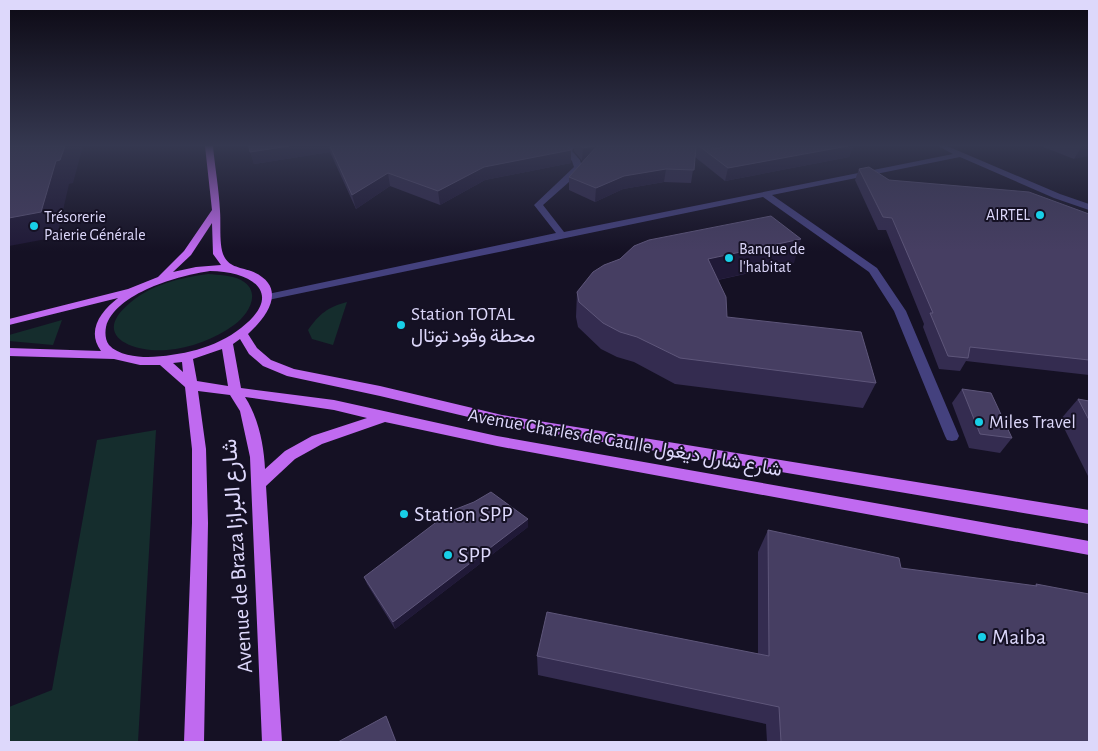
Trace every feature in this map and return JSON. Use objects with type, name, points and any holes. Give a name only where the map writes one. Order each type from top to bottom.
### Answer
[{"type":"main road","points":[[213,181],[218,254],[229,269]]},
{"type":"main road","points":[[158,280],[181,260],[216,210]]},
{"type":"main road","points":[[9,352],[114,355],[134,361],[163,361],[187,357],[227,342],[242,333],[255,321],[264,309],[268,297],[263,284],[250,274],[229,269],[207,269],[182,273],[158,280],[119,302],[105,317],[99,331],[101,344],[114,355]]},
{"type":"main road","points":[[9,322],[138,290]]},
{"type":"main road","name":"Avenue Charles de Gaulle شارع شارل ديغول","points":[[242,333],[253,351],[267,363],[291,373],[380,390],[502,420],[1089,516]]},
{"type":"main road","name":"Avenue de Braza شارع البرازا","points":[[227,342],[235,392],[247,411],[254,441],[272,742]]},
{"type":"main road","name":"Avenue de Braza شارع البرازا","points":[[187,357],[199,449],[200,523],[194,742]]},
{"type":"main road","points":[[163,361],[190,385]]},
{"type":"main road","name":"Avenue Charles de Gaulle شارع شارل ديغول","points":[[190,385],[334,405],[383,418],[497,441],[1089,548]]},
{"type":"main road","points":[[257,486],[290,455],[317,440],[383,418]]},
{"type":"street","points":[[562,235],[538,205],[564,181]]},
{"type":"street","points":[[268,297],[829,181]]},
{"type":"street","points":[[1022,181],[1089,207]]},
{"type":"street","points":[[764,194],[873,270],[900,311],[952,436]]},
{"type":"green space","points":[[208,274],[237,278],[248,285],[251,291],[252,297],[248,310],[239,321],[227,330],[202,342],[167,350],[141,349],[120,340],[115,333],[114,324],[119,314],[139,296],[167,283]]},
{"type":"green space","points":[[347,302],[333,345],[312,339],[308,330],[316,320],[334,306]]},
{"type":"green space","points":[[62,320],[53,345],[9,341],[9,335]]},
{"type":"green space","points":[[156,430],[138,742],[9,742],[9,707],[52,690],[97,440]]},
{"type":"building","points":[[9,181],[50,181],[41,212],[9,218]]},
{"type":"building","points":[[346,181],[375,181],[352,195]]},
{"type":"building","points":[[410,181],[457,181],[438,191]]},
{"type":"building","points":[[579,181],[612,181],[596,188]]},
{"type":"building","points":[[865,181],[901,181],[1029,192],[1089,214],[1089,360],[970,347],[968,358],[948,356],[930,313],[933,313],[892,218],[883,217]]},
{"type":"building","points":[[771,216],[801,239],[708,259],[726,297],[727,317],[861,332],[876,383],[680,358],[603,323],[579,302],[577,292],[593,272],[604,265],[620,259],[634,246],[649,240]]},
{"type":"building","points":[[962,389],[991,393],[1012,438],[980,434]]},
{"type":"building","points":[[1078,399],[1089,401],[1089,420]]},
{"type":"building","name":"SPP","points":[[491,492],[528,519],[393,622],[364,577],[451,511],[474,502]]},
{"type":"building","points":[[768,530],[899,558],[901,568],[1037,586],[1036,584],[1089,594],[1089,742],[781,742],[779,707],[537,656],[547,612],[769,656]]},
{"type":"building","points":[[386,716],[396,742],[338,742]]},
{"type":"place","name":"AIRTEL","points":[[1040,215]]},
{"type":"place","name":"Trésorerie Paierie Générale","points":[[34,226]]},
{"type":"place","name":"Banque de l'habitat","points":[[729,258]]},
{"type":"place","name":"Station TOTAL محطة وقود توتال","points":[[401,325]]},
{"type":"place","name":"Miles Travel","points":[[979,422]]},
{"type":"place","name":"Station SPP","points":[[404,514]]},
{"type":"place","name":"SPP","points":[[448,555]]},
{"type":"place","name":"Maiba","points":[[982,637]]}]
